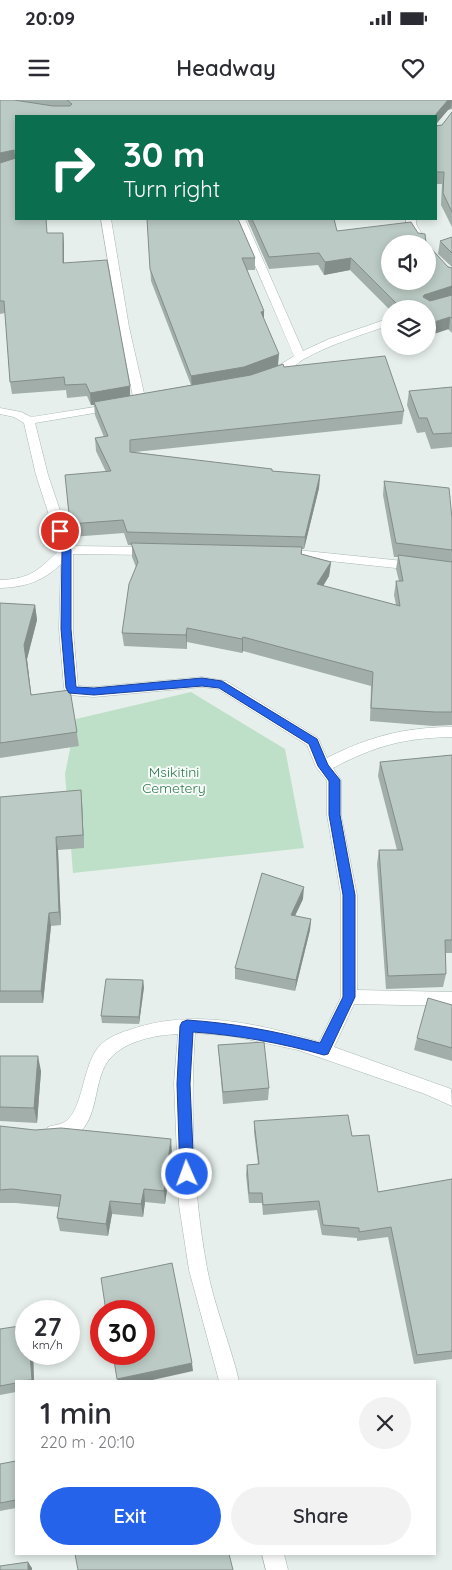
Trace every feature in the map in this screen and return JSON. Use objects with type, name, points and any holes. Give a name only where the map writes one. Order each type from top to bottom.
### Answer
[{"type":"street","points":[[0,411],[16,414],[29,421],[136,403],[110,232],[106,220]]},
{"type":"street","points":[[240,220],[300,357]]},
{"type":"street","points":[[411,220],[417,235]]},
{"type":"street","points":[[259,380],[282,371],[300,357],[349,336],[381,325]]},
{"type":"street","points":[[29,421],[42,475],[66,550],[66,629],[71,688],[73,690],[94,692],[202,682],[222,684],[313,742],[323,766],[334,780],[334,815],[349,895],[349,997],[324,1050]]},
{"type":"street","points":[[0,584],[31,582],[66,550],[161,551]]},
{"type":"street","points":[[271,553],[387,562],[452,570]]},
{"type":"street","points":[[323,766],[374,742],[397,736],[430,732],[452,732]]},
{"type":"street","points":[[349,997],[452,999]]},
{"type":"street","points":[[187,1026],[184,1084],[188,1205],[198,1270],[229,1380]]},
{"type":"street","points":[[38,1133],[62,1133],[75,1127],[82,1116],[95,1064],[111,1045],[154,1029],[187,1026],[224,1028],[290,1040],[324,1050],[452,1098]]},
{"type":"street","points":[[273,1555],[277,1570]]},
{"type":"green space","name":"Msikitini Cemetery","points":[[191,692],[285,749],[304,848],[73,873],[65,774],[76,719]]},
{"type":"building","points":[[0,100],[70,106],[72,104],[67,100],[448,100],[436,115],[15,115],[15,151],[0,153]]},
{"type":"building","points":[[452,112],[452,212],[443,193],[444,172],[437,172],[437,126],[442,125]]},
{"type":"building","points":[[15,158],[15,220],[46,220],[47,233],[63,233],[63,263],[107,260],[130,386],[90,393],[86,384],[65,385],[64,377],[10,382],[4,301],[0,301],[0,163]]},
{"type":"building","points":[[147,220],[238,220],[255,258],[242,258],[264,311],[261,312],[279,354],[244,367],[191,376],[150,269]]},
{"type":"building","points":[[252,220],[334,220],[337,231],[411,222],[418,233],[425,234],[381,235],[381,288],[351,258],[325,262],[319,253],[269,257]]},
{"type":"building","points":[[452,237],[452,253],[440,241]]},
{"type":"building","points":[[436,254],[448,267],[452,268],[452,286],[424,295],[423,297],[428,300],[393,300],[383,290],[436,290]]},
{"type":"building","points":[[452,295],[452,318],[436,321],[436,300],[434,300]]},
{"type":"building","points":[[385,356],[404,411],[130,440],[130,452],[272,469],[272,471],[320,475],[305,537],[127,532],[123,520],[70,524],[65,475],[111,471],[95,438],[108,436],[94,402],[251,375],[283,364],[284,367]]},
{"type":"building","points":[[452,387],[452,433],[433,434],[427,418],[419,418],[409,391]]},
{"type":"building","points":[[384,481],[449,488],[452,518],[452,550],[396,543]]},
{"type":"building","points":[[131,543],[302,547],[301,554],[331,562],[317,584],[400,606],[396,581],[403,581],[398,555],[452,562],[452,712],[371,708],[373,672],[243,637],[242,639],[187,628],[186,635],[122,633],[129,584],[138,562]]},
{"type":"building","points":[[0,603],[35,605],[24,645],[31,695],[70,690],[77,732],[0,743]]},
{"type":"building","points":[[452,755],[452,940],[445,940],[446,974],[388,976],[379,850],[403,850],[380,762]]},
{"type":"building","points":[[81,790],[83,835],[56,837],[59,912],[49,913],[41,991],[0,991],[0,797]]},
{"type":"building","points":[[262,873],[304,887],[291,915],[311,919],[296,980],[235,968]]},
{"type":"building","points":[[106,979],[143,980],[139,1017],[101,1016]]},
{"type":"building","points":[[428,998],[452,1005],[452,1048],[417,1038]]},
{"type":"building","points":[[264,1042],[269,1088],[223,1092],[218,1045]]},
{"type":"building","points":[[0,1056],[38,1056],[34,1108],[0,1107]]},
{"type":"building","points":[[348,1115],[352,1136],[369,1135],[378,1192],[452,1179],[452,1351],[417,1355],[391,1227],[359,1232],[359,1228],[323,1225],[319,1201],[263,1205],[262,1193],[249,1193],[247,1165],[259,1164],[254,1121]]},
{"type":"building","points":[[0,1126],[35,1130],[61,1128],[171,1139],[164,1191],[144,1189],[141,1204],[110,1201],[106,1224],[57,1218],[61,1195],[12,1189],[0,1190]]},
{"type":"building","points":[[172,1263],[192,1363],[117,1379],[115,1365],[155,1365],[155,1300],[104,1300],[101,1278]]},
{"type":"building","points":[[15,1327],[15,1365],[31,1365],[32,1380],[15,1380],[15,1383],[0,1386],[0,1329]]},
{"type":"building","points":[[15,1461],[15,1500],[0,1503],[0,1464]]},
{"type":"building","points":[[75,1555],[229,1555],[233,1570],[78,1570]]},
{"type":"building","points":[[28,1562],[28,1570],[0,1570],[0,1566]]},
{"type":"route","points":[[60,531],[66,550],[66,629],[71,688],[73,690],[76,692],[94,692],[202,682],[222,684],[270,717],[313,742],[323,766],[334,780],[334,815],[349,895],[349,997],[324,1050],[290,1040],[224,1028],[187,1026],[184,1084],[187,1174]]}]
